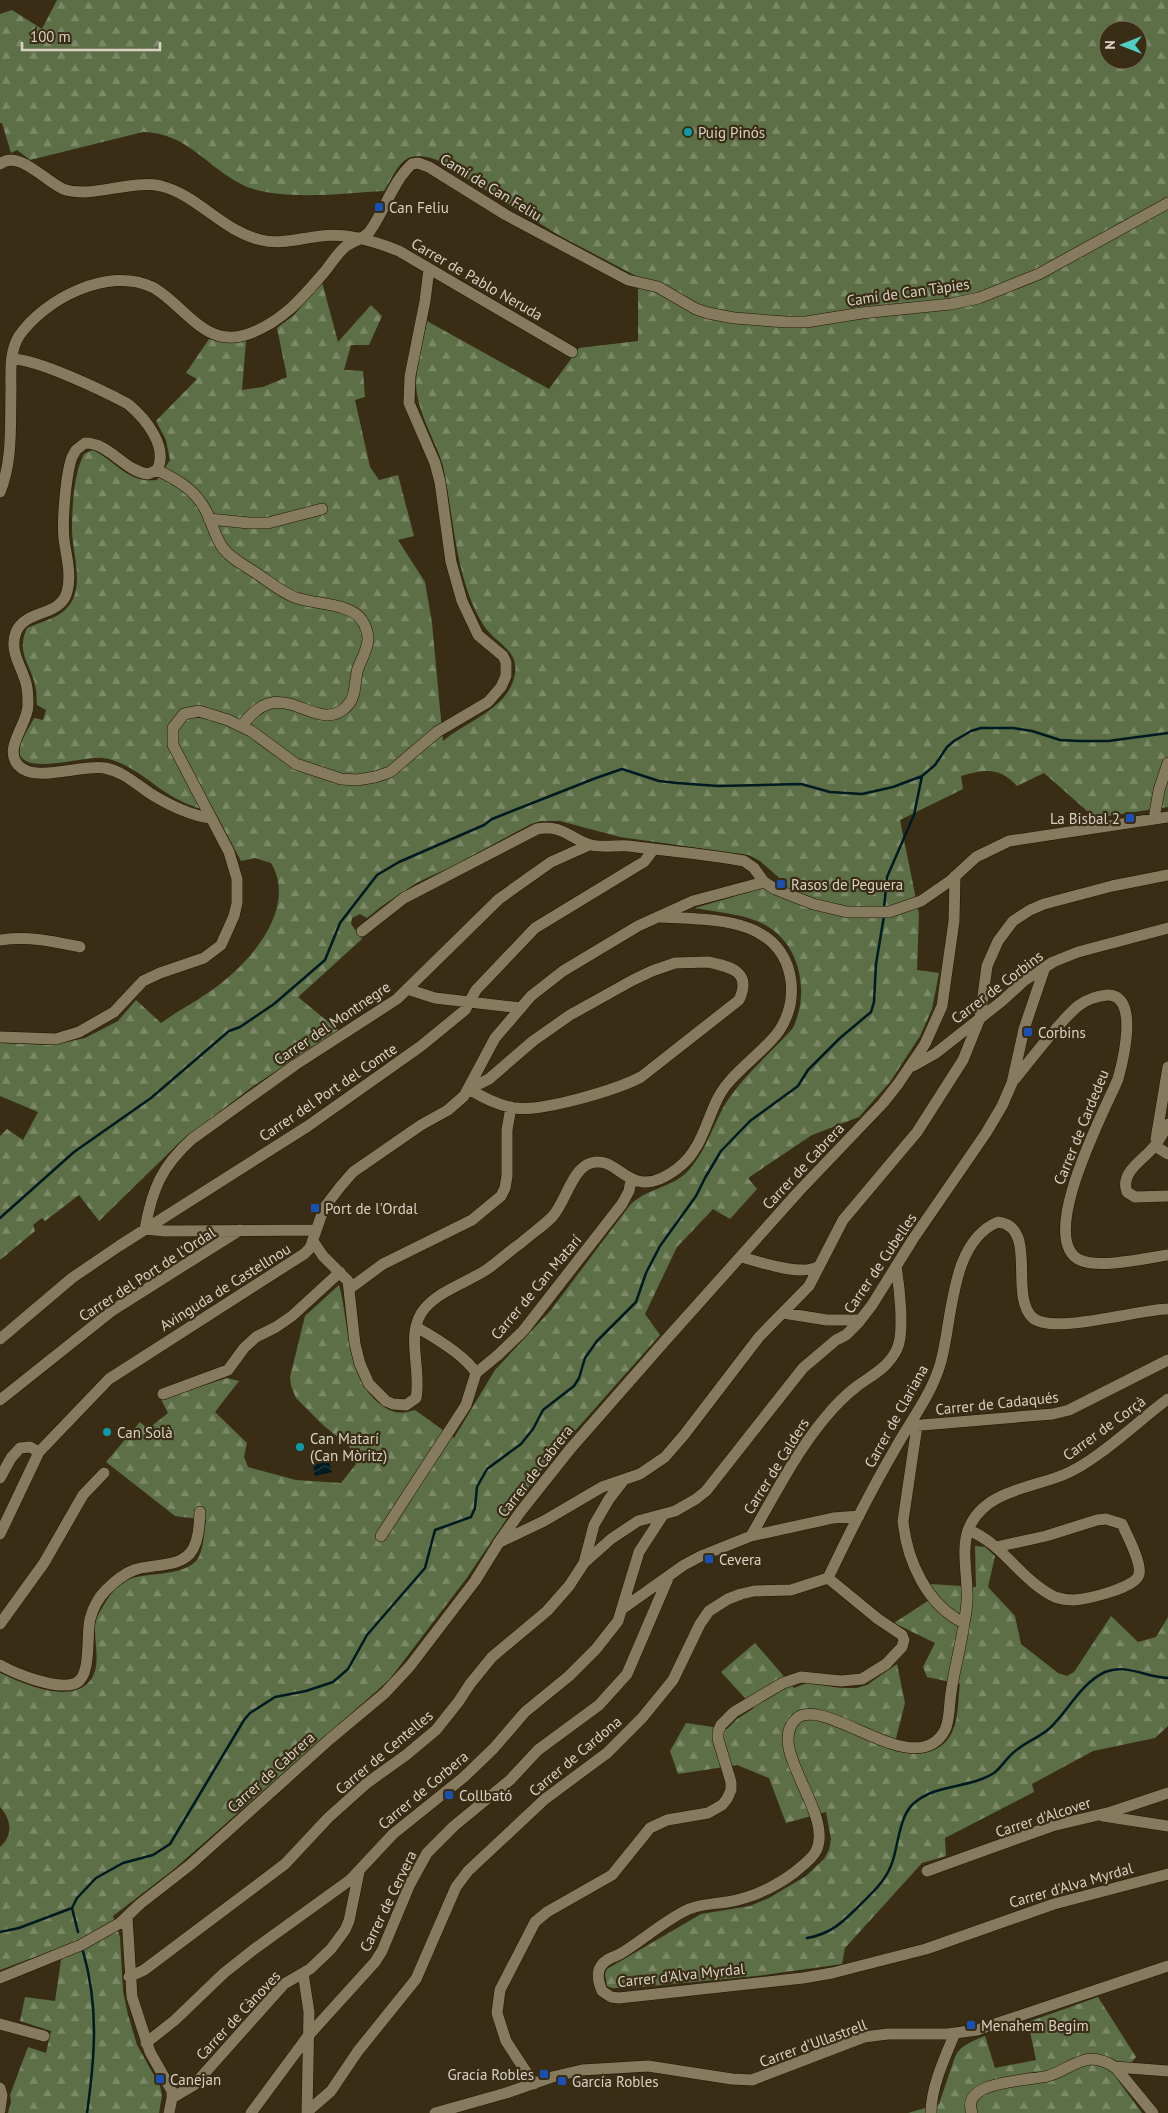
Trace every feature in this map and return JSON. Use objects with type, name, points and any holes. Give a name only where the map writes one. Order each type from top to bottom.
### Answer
[{"type":"street","name":"Carrer de Pablo Neruda","points":[[0,164],[6,160],[16,159],[56,185],[73,192],[137,186],[160,186],[187,199],[233,231],[262,240],[272,242],[324,236],[363,238],[399,251],[572,352]]},
{"type":"street","name":"Camí de Can Feliu","points":[[0,492],[5,476],[10,444],[12,359],[15,344],[20,336],[55,302],[76,289],[116,281],[136,283],[152,287],[192,321],[208,331],[220,335],[244,336],[268,326],[281,318],[345,247],[363,238],[370,231],[408,167],[412,164],[418,163],[449,178],[506,215],[616,275],[637,284]]},
{"type":"street","name":"Camí de Can Tàpies","points":[[637,284],[658,287],[696,309],[708,313],[770,322],[806,322],[862,313],[951,304],[979,298],[1039,274],[1168,203]]},
{"type":"street","points":[[0,1037],[56,1039],[79,1032],[114,1012],[143,981],[204,958],[216,950],[226,936],[237,903],[237,878],[229,852],[174,745],[173,728],[179,717],[194,711],[204,712],[242,726],[296,764],[341,779],[364,779],[382,776],[390,772],[437,732],[488,702],[498,693],[504,682],[506,670],[503,656],[478,635],[462,601],[451,562],[440,482],[435,463],[409,403],[410,376],[430,269]]},
{"type":"street","points":[[12,359],[22,359],[42,366],[128,404],[143,418],[153,435],[161,459],[157,470],[153,474],[142,474],[100,446],[91,443],[85,443],[80,446],[72,457],[64,511],[64,538],[68,572],[67,591],[62,603],[56,608],[27,619],[21,625],[14,640],[15,657],[26,682],[28,708],[26,719],[12,749],[17,764],[22,769],[35,774],[90,767],[111,769],[126,776],[167,803],[189,813],[210,818]]},
{"type":"street","points":[[157,470],[189,488],[200,501],[221,546],[233,558],[295,597],[349,609],[363,621],[367,634],[367,648],[357,672],[355,692],[350,703],[342,710],[336,714],[322,715],[294,704],[270,703],[254,711],[242,726]]},
{"type":"street","points":[[209,519],[268,523],[322,509]]},
{"type":"street","points":[[1154,819],[1159,790],[1168,763]]},
{"type":"street","points":[[362,931],[404,898],[537,829],[553,828],[564,830],[589,845],[628,846],[744,861],[754,868],[764,882],[775,889],[813,904],[862,914],[889,912],[921,901],[955,876],[976,856],[1009,841],[1168,817]]},
{"type":"street","name":"Carrer del Montnegre","points":[[145,1229],[154,1189],[161,1174],[182,1148],[295,1065],[396,999],[499,899],[551,862],[589,845]]},
{"type":"street","name":"Carrer del Port del Comte","points":[[0,1339],[72,1278],[145,1229],[308,1126],[391,1068],[465,1010],[476,990],[535,928],[638,866],[644,862],[653,850]]},
{"type":"street","points":[[498,1543],[544,1521],[602,1487],[632,1478],[650,1468],[672,1449],[760,1337],[809,1286],[851,1209],[897,1158],[930,1114],[963,1060],[980,1018],[987,966],[998,942],[1012,921],[1044,904],[1112,886],[1168,875]]},
{"type":"street","name":"Carrer de Cabrera","points":[[0,1978],[110,1931],[190,1864],[393,1685],[475,1581],[498,1543],[571,1448],[741,1257],[883,1103],[909,1068],[925,1044],[942,1006],[954,921],[955,876]]},
{"type":"street","name":"Avinguda de Castellnou","points":[[0,1534],[39,1452],[109,1379],[304,1254],[314,1236],[324,1208],[340,1186],[353,1172],[422,1125],[448,1110],[469,1089],[495,1038],[531,996],[563,971],[638,926],[693,901],[764,882]]},
{"type":"street","points":[[145,1229],[165,1231],[240,1230],[314,1236],[323,1256],[348,1281],[352,1326],[360,1364],[369,1384],[386,1401],[393,1404],[406,1405],[416,1398],[418,1379],[415,1349],[416,1327],[424,1308],[438,1297],[487,1269],[554,1216],[577,1174],[587,1164],[598,1162],[607,1164],[631,1180],[639,1182],[654,1181],[678,1168],[688,1158],[700,1140],[717,1101],[728,1084],[779,1031],[787,1016],[791,1002],[790,976],[786,962],[767,937],[750,928],[731,923],[659,916]]},
{"type":"street","name":"Carrer de Corbins","points":[[909,1068],[936,1053],[1025,980],[1045,966],[1078,952],[1168,928]]},
{"type":"street","points":[[0,940],[43,939],[80,947]]},
{"type":"street","points":[[708,962],[736,970],[742,977],[744,984],[739,1000],[641,1078],[630,1083],[567,1102],[517,1108],[479,1095],[469,1089],[489,1079],[533,1041],[570,1015],[652,971],[675,963],[708,962]]},
{"type":"street","name":"Carrer de Cubelles","points":[[584,1563],[611,1539],[638,1521],[663,1515],[686,1506],[706,1490],[803,1368],[836,1340],[846,1335],[860,1320],[913,1239],[986,1134],[1002,1106],[1012,1083],[1024,1029],[1045,966]]},
{"type":"street","points":[[407,989],[435,998],[521,1008]]},
{"type":"street","name":"Carrer de Cardedeu","points":[[1012,1083],[1079,1005],[1103,995],[1117,997],[1124,1008],[1127,1034],[1121,1067],[1118,1079],[1071,1189],[1066,1216],[1067,1242],[1075,1257],[1087,1263],[1124,1262],[1168,1255]]},
{"type":"street","points":[[1155,1146],[1168,1068]]},
{"type":"street","points":[[349,1289],[383,1264],[472,1220],[501,1196],[505,1188],[507,1176],[507,1130],[511,1107]]},
{"type":"street","points":[[1168,1124],[1155,1146],[1130,1172],[1126,1188],[1127,1192],[1136,1197],[1168,1196]]},
{"type":"street","points":[[1155,1146],[1168,1154]]},
{"type":"street","name":"Carrer de Can Matarí","points":[[476,1373],[498,1355],[528,1324],[622,1204],[629,1191],[631,1180]]},
{"type":"street","name":"Carrer de Clariana","points":[[828,1578],[859,1516],[912,1426],[935,1380],[940,1367],[957,1280],[963,1261],[975,1241],[991,1225],[998,1222],[1005,1223],[1015,1232],[1020,1249],[1024,1301],[1033,1318],[1040,1322],[1065,1324],[1168,1309]]},
{"type":"street","name":"Carrer del Port de l'Ordal","points":[[0,1400],[113,1310],[240,1230]]},
{"type":"street","points":[[741,1257],[788,1268],[807,1270],[819,1266]]},
{"type":"street","name":"Carrer de Calders","points":[[751,1536],[806,1442],[824,1419],[848,1394],[887,1365],[899,1347],[901,1324],[896,1266]]},
{"type":"street","points":[[163,1394],[228,1370],[244,1348],[256,1337],[292,1316],[340,1272]]},
{"type":"street","points":[[783,1313],[827,1320],[860,1320]]},
{"type":"street","points":[[381,1536],[466,1405],[476,1373],[471,1365],[433,1336],[416,1327]]},
{"type":"street","name":"Carrer de Cadaqués","points":[[912,1426],[1053,1414],[1069,1410],[1168,1360]]},
{"type":"street","name":"Carrer de Corçà","points":[[964,1623],[968,1604],[965,1549],[968,1530],[978,1513],[996,1499],[1011,1492],[1051,1480],[1071,1471],[1094,1456],[1168,1399]]},
{"type":"street","points":[[912,1426],[903,1521],[904,1533],[915,1567],[926,1588],[941,1608],[964,1623]]},
{"type":"street","points":[[0,1478],[11,1458],[20,1448],[30,1447],[39,1452]]},
{"type":"street","points":[[0,1624],[44,1563],[83,1495],[104,1473]]},
{"type":"street","name":"Carrer de Centelles","points":[[129,1977],[144,1970],[285,1864],[328,1818],[367,1783],[436,1730],[492,1658],[558,1599],[584,1563],[594,1525],[609,1499],[623,1481]]},
{"type":"street","points":[[0,1664],[32,1678],[55,1684],[66,1686],[81,1679],[86,1670],[87,1640],[91,1618],[98,1599],[121,1576],[134,1570],[171,1564],[188,1556],[196,1543],[200,1512]]},
{"type":"street","name":"Carrer de Corbera","points":[[146,2043],[175,2020],[224,1973],[350,1880],[393,1834],[464,1777],[494,1748],[525,1712],[569,1676],[590,1655],[618,1621],[639,1552],[663,1515]]},
{"type":"street","points":[[622,1609],[701,1556],[751,1536],[833,1518],[859,1516]]},
{"type":"street","points":[[968,1530],[980,1535],[996,1547],[1016,1569],[1040,1587],[1052,1595],[1063,1599],[1073,1600],[1119,1589],[1132,1584],[1137,1580],[1139,1574],[1136,1558],[1122,1524],[1106,1519],[996,1547]]},
{"type":"street","name":"Carrer de Cervera","points":[[251,2113],[308,2036],[375,1962],[382,1951],[410,1884],[426,1853],[454,1826],[510,1780],[538,1750],[599,1705],[627,1674],[669,1576]]},
{"type":"street","points":[[534,2084],[506,2041],[497,2014],[500,1990],[535,1922],[547,1912],[612,1875],[650,1828],[667,1820],[708,1813],[722,1805],[731,1790],[731,1782],[718,1739],[718,1732],[721,1725],[734,1712],[783,1683],[801,1678],[841,1681],[862,1679],[886,1664],[902,1647],[904,1640],[902,1635],[878,1619],[828,1578]]},
{"type":"street","name":"Carrer de Cardona","points":[[307,2112],[331,2091],[358,2052],[416,1979],[456,1887],[468,1871],[546,1799],[607,1753],[642,1718],[673,1680],[700,1624],[709,1611],[728,1599],[741,1594],[754,1591],[791,1590],[828,1578]]},
{"type":"street","name":"Carrer d'Alva Myrdal","points":[[964,1623],[948,1718],[944,1731],[938,1739],[925,1746],[909,1747],[885,1741],[821,1716],[804,1714],[796,1719],[789,1729],[788,1742],[818,1825],[819,1842],[816,1850],[796,1871],[781,1882],[749,1897],[689,1909],[632,1946],[608,1959],[599,1969],[602,1991],[611,1997],[619,1998],[804,1978],[832,1973],[926,1949],[996,1923],[1067,1900],[1168,1874]]},
{"type":"street","name":"Carrer d'Alcover","points":[[927,1871],[1052,1826],[1168,1793]]},
{"type":"street","points":[[1094,1815],[1168,1826]]},
{"type":"street","name":"Carrer de Cànoves","points":[[172,2098],[194,2085],[284,1984],[303,1973],[331,1949],[345,1930],[354,1899],[359,1871]]},
{"type":"street","points":[[127,1917],[129,1977],[132,1996],[146,2043],[169,2084],[172,2098],[169,2113]]},
{"type":"street","name":"Carrer d'Ullastrell","points":[[435,2113],[478,2102],[582,2070],[640,2066],[664,2067],[732,2080],[752,2080],[864,2037],[888,2034],[955,2033],[977,2030],[1164,1967]]},
{"type":"street","points":[[303,1973],[307,1994],[307,2112]]},
{"type":"street","points":[[0,2024],[44,2036]]},
{"type":"street","points":[[931,2113],[933,2098],[943,2063],[955,2033]]},
{"type":"street","points":[[972,2113],[970,2107],[972,2098],[982,2089],[992,2085],[1049,2076],[1091,2059],[1115,2067],[1153,2113]]},
{"type":"street","points":[[1115,2067],[1168,2071]]},
{"type":"street","points":[[0,2088],[1,2106]]},
{"type":"green space","points":[[57,0],[1168,0],[1168,807],[1095,818],[1044,773],[1017,786],[1004,775],[984,771],[961,776],[963,789],[900,820],[919,914],[917,970],[939,973],[932,1009],[920,1036],[890,1082],[859,1117],[812,1135],[748,1178],[757,1189],[730,1219],[713,1209],[677,1247],[645,1314],[660,1335],[550,1459],[522,1496],[466,1579],[389,1680],[173,1870],[113,1916],[120,1937],[123,1991],[128,2015],[137,2045],[160,2086],[162,2095],[159,2113],[8,2113],[11,2102],[10,2095],[28,2047],[46,2053],[51,2031],[20,2021],[25,1997],[55,2001],[61,1960],[56,1949],[0,1970],[0,1847],[9,1832],[9,1822],[0,1807],[0,1673],[31,1686],[56,1692],[67,1692],[87,1684],[95,1672],[97,1656],[95,1626],[97,1617],[113,1592],[119,1585],[136,1577],[168,1573],[188,1567],[195,1562],[200,1554],[203,1542],[206,1520],[175,1516],[106,1462],[140,1422],[148,1429],[168,1413],[161,1399],[227,1378],[239,1381],[215,1412],[247,1443],[244,1457],[248,1467],[296,1480],[341,1483],[356,1464],[349,1446],[324,1426],[296,1398],[291,1386],[290,1377],[305,1316],[339,1285],[355,1367],[371,1395],[391,1411],[402,1413],[415,1410],[454,1438],[495,1370],[551,1310],[630,1205],[643,1195],[680,1178],[693,1165],[733,1093],[793,1028],[798,1016],[801,989],[800,976],[791,951],[773,930],[746,917],[695,908],[784,882],[760,861],[749,855],[620,837],[560,821],[541,821],[531,824],[451,867],[418,882],[367,918],[360,914],[352,918],[351,924],[362,939],[298,997],[338,1030],[252,1087],[181,1141],[99,1221],[79,1195],[45,1221],[42,1218],[33,1225],[35,1231],[0,1260],[0,1136],[7,1129],[23,1140],[38,1112],[0,1096],[0,1043],[53,1045],[85,1038],[118,1021],[136,1000],[161,1023],[217,986],[249,957],[269,927],[276,911],[279,895],[278,879],[271,863],[255,858],[241,861],[216,814],[175,798],[121,763],[103,758],[95,758],[36,764],[27,762],[21,757],[21,743],[34,718],[43,720],[46,710],[37,705],[34,681],[24,652],[24,637],[27,628],[61,613],[72,602],[77,582],[77,571],[72,529],[72,510],[78,470],[84,454],[92,450],[130,475],[147,480],[157,480],[170,460],[166,440],[156,421],[197,379],[186,373],[209,339],[226,342],[246,341],[242,390],[263,387],[287,377],[277,328],[294,315],[322,282],[338,342],[371,305],[382,316],[369,345],[351,345],[344,370],[363,371],[365,397],[355,400],[370,467],[379,480],[398,475],[414,536],[398,540],[425,582],[432,623],[443,741],[500,702],[512,684],[515,663],[512,655],[481,621],[472,603],[460,565],[443,466],[417,394],[417,367],[427,321],[549,389],[579,348],[638,341],[638,277],[560,236],[437,160],[417,156],[404,161],[384,191],[292,195],[257,190],[243,185],[230,178],[185,144],[159,134],[143,132],[30,160],[17,150],[11,153],[2,123],[0,123],[0,14],[12,10],[42,29]]},
{"type":"green space","points":[[975,1546],[985,1547],[995,1556],[988,1587],[1015,1616],[1021,1644],[1058,1673],[1067,1676],[1074,1672],[1111,1616],[1138,1642],[1156,1637],[1168,1617],[1168,1726],[1155,1738],[1093,1751],[1032,1784],[1034,1792],[945,1838],[946,1856],[922,1863],[845,1948],[842,1964],[756,1976],[629,1988],[612,1988],[607,1986],[605,1974],[607,1969],[701,1914],[750,1906],[769,1898],[806,1876],[824,1859],[829,1850],[831,1839],[826,1812],[786,1823],[769,1778],[737,1765],[678,1774],[670,1751],[686,1723],[727,1729],[737,1719],[754,1708],[721,1672],[755,1643],[794,1688],[807,1683],[841,1688],[857,1688],[867,1685],[897,1664],[905,1703],[893,1750],[919,1753],[935,1749],[948,1738],[955,1725],[960,1684],[927,1677],[923,1667],[935,1643],[894,1623],[937,1595],[930,1584],[976,1587]]},
{"type":"green space","points":[[1098,1997],[1136,2057],[1117,2079],[1142,2113],[908,2113],[939,2104],[955,2057],[960,2049],[967,2044],[985,2036],[995,2068],[1036,2060],[1028,2022]]},
{"type":"water","points":[[329,1461],[332,1472],[315,1476],[313,1465]]},
{"type":"waterway","points":[[0,1218],[74,1152],[151,1098],[229,1031],[240,1027],[274,1004],[325,960],[340,923],[377,875],[399,862],[484,825],[492,819],[622,769],[659,781],[677,783],[718,786],[801,784],[830,792],[862,794],[893,787],[922,776],[935,765],[947,747],[954,741],[971,731],[981,728],[1013,728],[1032,731],[1060,740],[1079,741],[1108,741],[1168,733]]},
{"type":"waterway","points":[[884,908],[887,877],[914,815],[922,776]]},
{"type":"waterway","points":[[78,1932],[72,1908],[77,1898],[96,1878],[123,1863],[153,1855],[170,1844],[250,1713],[275,1697],[306,1691],[333,1682],[348,1669],[367,1635],[425,1568],[435,1530],[471,1517],[475,1508],[477,1487],[487,1469],[521,1444],[533,1429],[543,1410],[574,1386],[579,1378],[585,1358],[597,1341],[636,1302],[646,1273],[660,1246],[696,1196],[721,1151],[750,1121],[798,1086],[808,1070],[840,1038],[871,1012],[874,1002],[876,964],[884,916]]},
{"type":"waterway","points":[[807,1938],[823,1934],[842,1922],[880,1885],[890,1867],[905,1816],[913,1804],[922,1797],[942,1789],[974,1782],[994,1773],[1014,1751],[1050,1728],[1082,1690],[1096,1677],[1105,1672],[1121,1669],[1168,1678]]},
{"type":"waterway","points":[[0,1932],[19,1928],[72,1908]]},
{"type":"waterway","points":[[83,1951],[92,1992],[94,2032],[87,2113]]},
{"type":"place","name":"Puig Pinós","points":[[688,132]]},
{"type":"place","name":"Can Feliu","points":[[379,207]]},
{"type":"place","name":"La Bisbal 2","points":[[1130,818]]},
{"type":"place","name":"Rasos de Peguera","points":[[781,884]]},
{"type":"place","name":"Corbins","points":[[1028,1032]]},
{"type":"place","name":"Port de l'Ordal","points":[[315,1208]]},
{"type":"place","name":"Can Solà","points":[[107,1432]]},
{"type":"place","name":"Can Matarí (Can Mòritz)","points":[[300,1447]]},
{"type":"place","name":"Cevera","points":[[709,1559]]},
{"type":"place","name":"Collbató","points":[[449,1795]]},
{"type":"place","name":"Menahem Begim","points":[[971,2025]]},
{"type":"place","name":"Gracía Robles","points":[[544,2074]]},
{"type":"place","name":"Canejan","points":[[160,2079]]},
{"type":"place","name":"García Robles","points":[[562,2081]]}]
